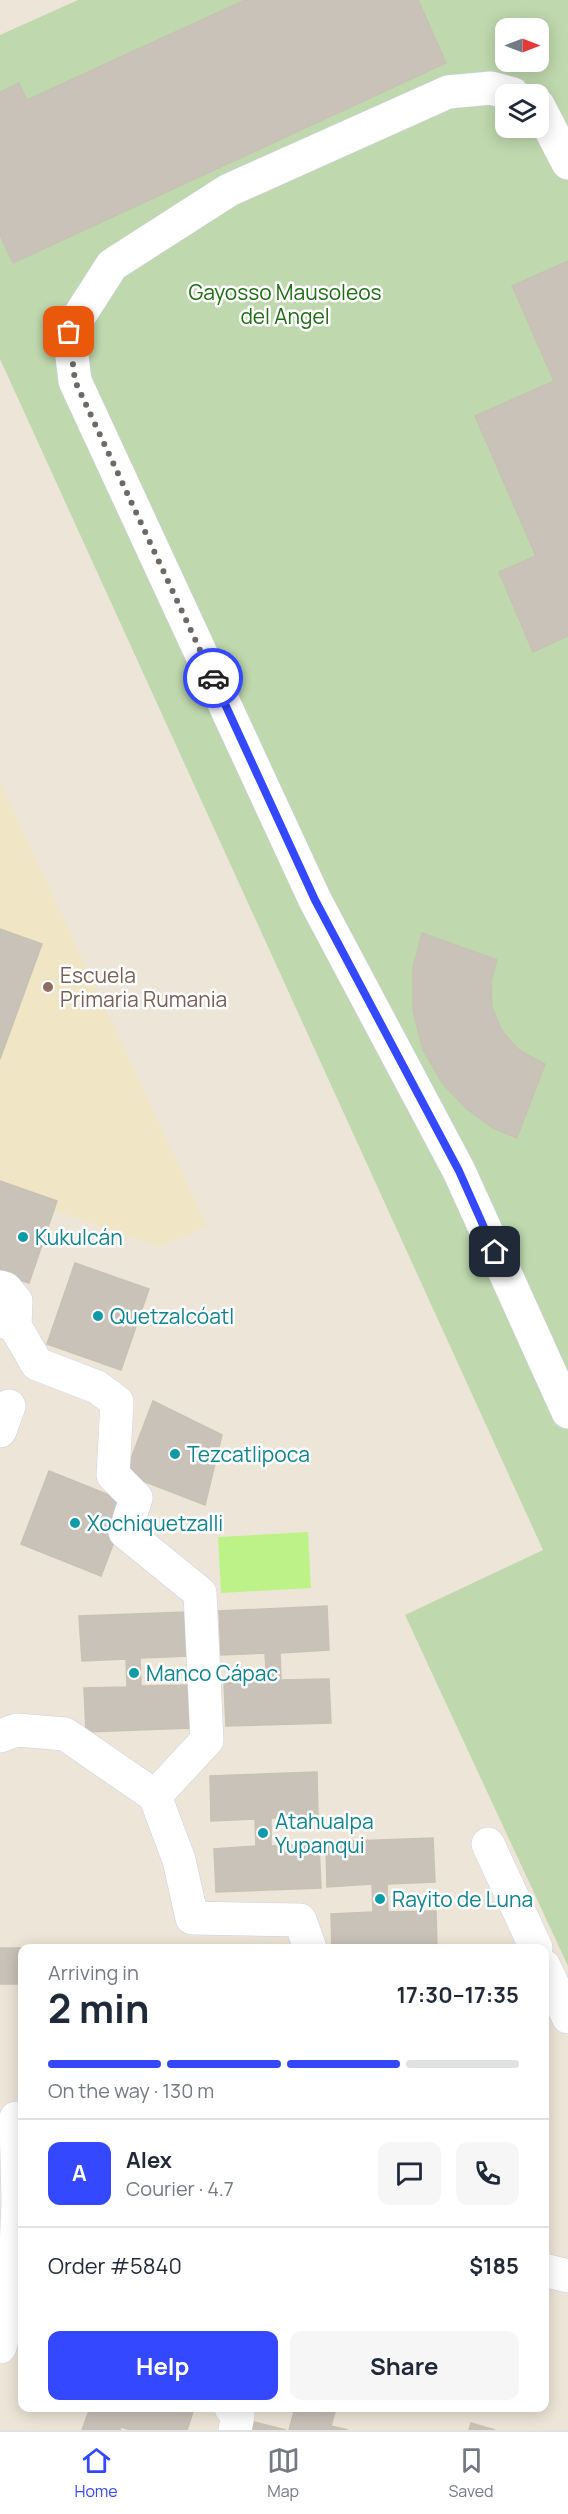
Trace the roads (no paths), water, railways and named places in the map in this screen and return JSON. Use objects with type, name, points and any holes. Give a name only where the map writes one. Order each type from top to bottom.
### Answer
[{"type":"street","points":[[495,89],[448,92],[229,190],[112,265],[69,332],[75,381],[315,900],[459,1171],[568,1412]]},
{"type":"street","points":[[549,126],[568,163]]},
{"type":"street","points":[[0,1287],[6,1289],[16,1302],[7,1323],[37,1364],[97,1387],[117,1402],[113,1475],[136,1498],[125,1532],[200,1593],[207,1740],[155,1796]]},
{"type":"street","points":[[0,1736],[17,1730],[65,1734],[155,1796],[179,1860],[192,1918],[300,1920],[309,1944]]},
{"type":"street","points":[[488,1844],[534,1944]]},
{"type":"street","points":[[549,1977],[568,2017]]},
{"type":"street","points":[[0,2347],[14,2297],[18,2202],[16,2118]]},
{"type":"street","points":[[549,2271],[568,2276]]},
{"type":"street","points":[[235,2412],[238,2415],[235,2430]]},
{"type":"place","name":"Escuela Primaria Rumania","points":[[48,987]]},
{"type":"place","name":"Kukulcán","points":[[23,1237]]},
{"type":"place","name":"Quetzalcóatl","points":[[98,1316]]},
{"type":"place","name":"Tezcatlipoca","points":[[175,1454]]},
{"type":"place","name":"Xochiquetzalli","points":[[75,1523]]},
{"type":"place","name":"Manco Cápac","points":[[134,1673]]},
{"type":"place","name":"Atahualpa Yupanqui","points":[[263,1833]]},
{"type":"place","name":"Rayito de Luna","points":[[380,1899]]},
{"type":"park label","name":"Gayosso Mausoleos del Angel","points":[[285,304]]}]
